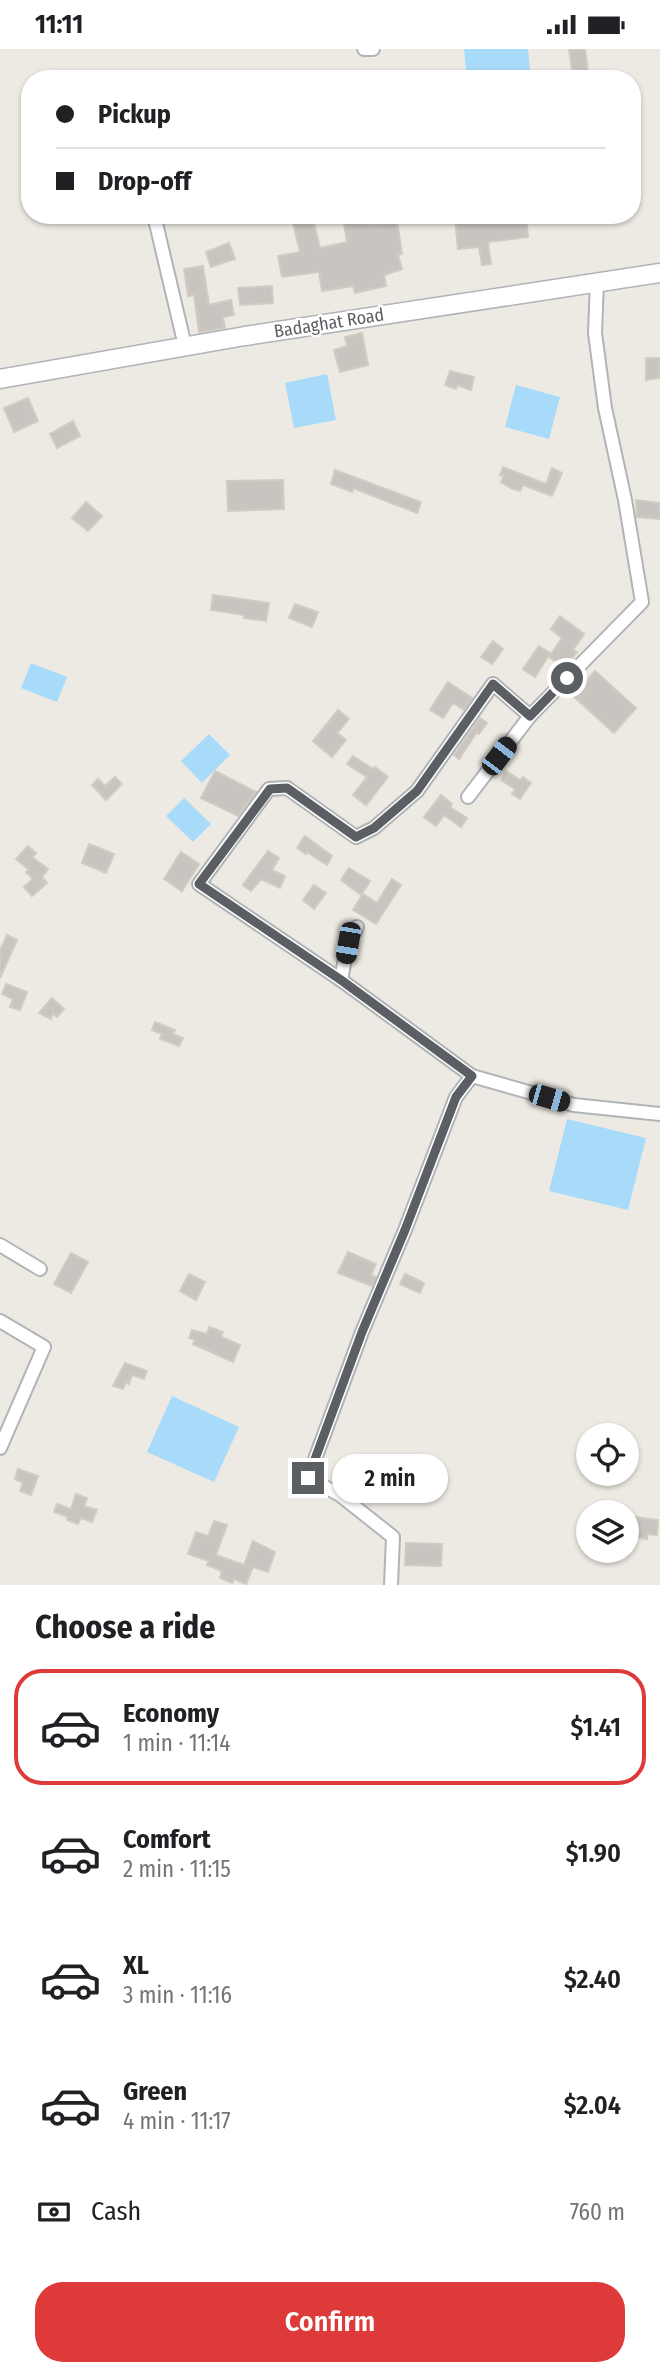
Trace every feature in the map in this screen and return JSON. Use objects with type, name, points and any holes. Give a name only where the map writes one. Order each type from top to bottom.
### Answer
[{"type":"main road","name":"Badaghat Road","points":[[0,379],[185,347],[660,273]]},
{"type":"street","points":[[364,49],[373,49]]},
{"type":"street","points":[[156,224],[185,347]]},
{"type":"street","points":[[468,797],[530,716],[642,602],[625,500],[604,408],[595,333],[597,282]]},
{"type":"street","points":[[530,716],[493,684],[417,791],[374,828],[356,837],[287,788],[270,789],[199,884],[341,980],[472,1076],[575,1105],[660,1115]]},
{"type":"street","points":[[341,980],[348,943],[357,927]]},
{"type":"street","points":[[391,1585],[393,1537],[340,1495],[308,1478],[362,1332],[456,1097],[472,1076]]},
{"type":"street","points":[[0,1245],[40,1269]]},
{"type":"street","points":[[0,1321],[44,1347],[0,1448]]},
{"type":"water","points":[[464,49],[528,49],[530,70],[466,70]]},
{"type":"water","points":[[327,374],[336,420],[294,428],[285,383]]},
{"type":"water","points":[[516,385],[560,397],[549,439],[505,427]]},
{"type":"water","points":[[31,663],[67,677],[57,702],[21,688]]},
{"type":"water","points":[[209,734],[230,755],[202,783],[181,761]]},
{"type":"water","points":[[184,798],[211,824],[193,842],[166,816]]},
{"type":"water","points":[[567,1119],[646,1138],[628,1210],[549,1191]]},
{"type":"water","points":[[172,1396],[239,1427],[214,1482],[147,1452]]},
{"type":"building","points":[[569,49],[585,49],[588,70],[572,70]]},
{"type":"building","points":[[293,224],[314,224],[320,248],[347,242],[344,224],[397,224],[402,254],[398,255],[402,269],[384,275],[386,286],[355,293],[353,286],[322,291],[319,272],[282,277],[278,256],[300,252]]},
{"type":"building","points":[[456,224],[527,224],[528,237],[488,242],[491,264],[482,265],[479,247],[458,249]]},
{"type":"building","points":[[229,243],[235,259],[211,267],[206,252]]},
{"type":"building","points":[[203,266],[209,305],[231,300],[234,315],[223,317],[225,328],[199,332],[194,295],[188,296],[184,269]]},
{"type":"building","points":[[272,286],[273,303],[240,305],[238,288]]},
{"type":"building","points":[[362,333],[368,365],[340,372],[334,350],[347,346],[345,337]]},
{"type":"building","points":[[646,358],[660,358],[659,378],[646,380]]},
{"type":"building","points":[[450,371],[474,377],[471,390],[457,385],[456,389],[445,385]]},
{"type":"building","points":[[28,398],[38,421],[14,432],[4,408]]},
{"type":"building","points":[[73,421],[80,436],[57,448],[50,434]]},
{"type":"building","points":[[503,467],[546,484],[552,468],[562,473],[552,496],[523,485],[520,491],[511,488],[501,482],[504,476],[500,475]]},
{"type":"building","points":[[335,470],[421,502],[417,513],[353,488],[352,492],[331,484]]},
{"type":"building","points":[[283,480],[284,509],[228,511],[227,481]]},
{"type":"building","points":[[636,500],[660,503],[660,519],[637,517]]},
{"type":"building","points":[[86,502],[102,516],[88,531],[72,518]]},
{"type":"building","points":[[213,595],[269,603],[266,621],[211,610]]},
{"type":"building","points":[[295,604],[318,612],[312,627],[289,618]]},
{"type":"building","points":[[560,616],[584,634],[573,650],[577,652],[565,668],[549,657],[562,638],[551,629]]},
{"type":"building","points":[[493,641],[503,649],[492,664],[481,657]]},
{"type":"building","points":[[539,646],[550,653],[535,677],[523,669]]},
{"type":"building","points":[[595,671],[636,708],[614,733],[573,696]]},
{"type":"building","points":[[448,682],[472,698],[464,710],[453,703],[443,718],[430,710]]},
{"type":"building","points":[[338,710],[349,719],[337,733],[346,740],[332,757],[313,741]]},
{"type":"building","points":[[480,718],[487,723],[479,734],[477,732],[459,759],[454,755]]},
{"type":"building","points":[[353,756],[388,777],[366,805],[353,795],[367,777],[347,764]]},
{"type":"building","points":[[215,771],[256,792],[238,816],[201,798]]},
{"type":"building","points":[[506,771],[531,783],[520,799],[512,794],[515,789],[501,780]]},
{"type":"building","points":[[115,777],[122,784],[106,800],[92,785],[98,779],[105,786]]},
{"type":"building","points":[[441,795],[452,804],[450,807],[467,818],[461,827],[444,815],[436,826],[424,817]]},
{"type":"building","points":[[305,836],[332,856],[327,865],[297,848]]},
{"type":"building","points":[[89,844],[114,854],[106,873],[82,863]]},
{"type":"building","points":[[28,846],[36,853],[32,857],[48,869],[42,877],[47,883],[32,896],[24,887],[33,879],[26,872],[29,870],[16,859]]},
{"type":"building","points":[[268,851],[279,858],[272,870],[285,876],[280,888],[261,879],[251,891],[243,885]]},
{"type":"building","points":[[181,852],[199,864],[182,891],[164,879]]},
{"type":"building","points":[[349,868],[370,881],[361,895],[341,880]]},
{"type":"building","points":[[392,879],[401,885],[376,924],[353,910],[363,894],[377,903]]},
{"type":"building","points":[[314,885],[326,893],[314,909],[303,900]]},
{"type":"building","points":[[7,935],[17,940],[0,978],[0,951]]},
{"type":"building","points":[[6,984],[27,992],[20,1010],[10,1007],[13,999],[2,994]]},
{"type":"building","points":[[52,998],[64,1009],[57,1017],[53,1013],[51,1019],[39,1013]]},
{"type":"building","points":[[155,1022],[175,1030],[173,1034],[183,1038],[179,1046],[160,1039],[162,1034],[152,1030]]},
{"type":"building","points":[[348,1252],[376,1264],[371,1275],[376,1277],[372,1286],[338,1273]]},
{"type":"building","points":[[71,1253],[88,1262],[71,1293],[54,1284]]},
{"type":"building","points":[[189,1274],[205,1282],[196,1300],[180,1291]]},
{"type":"building","points":[[405,1274],[424,1283],[420,1293],[400,1284]]},
{"type":"building","points":[[209,1327],[223,1332],[221,1337],[240,1345],[233,1362],[193,1344],[195,1340],[189,1338],[192,1330],[207,1334]]},
{"type":"building","points":[[125,1363],[147,1371],[144,1379],[132,1375],[129,1384],[126,1382],[123,1389],[113,1386]]},
{"type":"building","points":[[18,1469],[38,1476],[31,1495],[20,1491],[23,1483],[15,1479]]},
{"type":"building","points":[[76,1494],[87,1498],[84,1506],[97,1510],[92,1522],[81,1518],[78,1524],[54,1512],[57,1504],[71,1509]]},
{"type":"building","points":[[639,1518],[658,1520],[657,1535],[647,1534],[647,1539],[639,1538]]},
{"type":"building","points":[[214,1521],[227,1525],[216,1555],[244,1565],[253,1541],[275,1552],[268,1572],[253,1567],[246,1584],[234,1579],[232,1583],[220,1578],[222,1571],[207,1565],[209,1561],[188,1554],[196,1532],[208,1536]]},
{"type":"building","points":[[406,1543],[442,1544],[441,1566],[405,1565]]},
{"type":"route","points":[[308,1478],[362,1332],[456,1097],[472,1076],[341,980],[199,884],[270,789],[287,788],[356,837],[374,828],[417,791],[493,684],[530,716],[567,678]]}]
